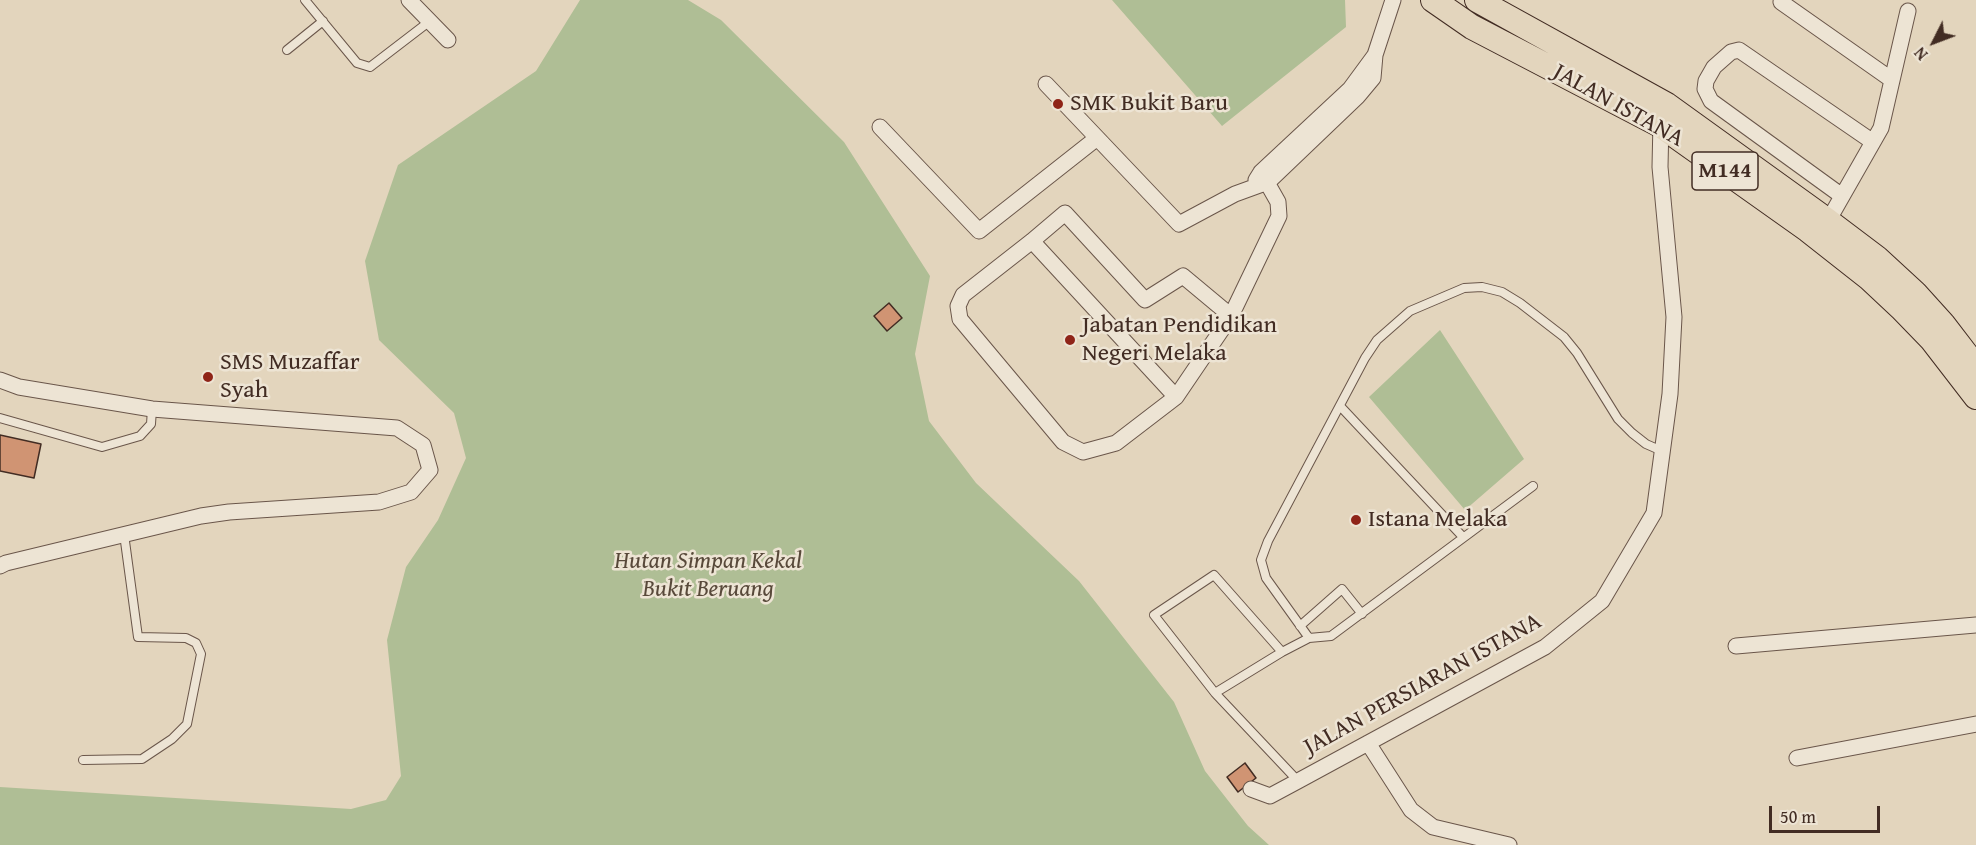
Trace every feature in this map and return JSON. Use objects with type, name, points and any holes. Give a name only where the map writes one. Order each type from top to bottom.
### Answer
[{"type":"main road","name":"JALAN ISTANA","points":[[1433,0],[1472,27],[1664,115],[1869,278],[1932,340],[1976,397]]},
{"type":"main road","points":[[1461,0],[1479,11],[1518,24]]},
{"type":"main road","name":"JALAN ISTANA","points":[[1477,0],[1664,115],[1828,221],[1876,258],[1915,293],[1943,324],[1976,367]]},
{"type":"street","points":[[409,0],[448,40]]},
{"type":"street","points":[[1046,84],[1179,224],[1251,187],[1265,177],[1350,89],[1375,55],[1393,0]]},
{"type":"street","points":[[1781,2],[1892,80]]},
{"type":"street","points":[[1828,221],[1881,128],[1908,11]]},
{"type":"street","points":[[1842,196],[1711,102],[1705,89],[1706,81],[1714,67],[1731,52],[1739,50],[1873,142]]},
{"type":"street","name":"JALAN PERSIARAN ISTANA","points":[[1251,789],[1270,796],[1545,647],[1602,601],[1654,513],[1670,394],[1674,317],[1660,168],[1664,115]]},
{"type":"street","points":[[880,127],[979,231],[1097,138]]},
{"type":"street","points":[[1231,316],[1183,276],[1145,300],[1065,213],[963,295],[958,306],[960,319],[1063,442],[1083,452],[1116,443],[1176,397],[1231,316],[1279,216],[1278,202],[1265,177]]},
{"type":"street","points":[[1032,241],[1176,397]]},
{"type":"street","points":[[0,380],[19,387],[152,409],[397,428],[423,445],[430,470],[411,492],[379,502],[201,516],[0,566]]},
{"type":"street","points":[[1736,646],[1976,626]]},
{"type":"street","points":[[1797,758],[1976,724]]},
{"type":"street","points":[[1368,743],[1411,810],[1433,827],[1509,845]]},
{"type":"lane","points":[[305,0],[357,63],[370,68],[430,21]]},
{"type":"lane","points":[[287,50],[323,21]]},
{"type":"lane","points":[[1309,638],[1266,578],[1262,560],[1268,541],[1365,358],[1377,340],[1410,311],[1464,288],[1482,287],[1502,292],[1564,337],[1577,353],[1618,419],[1632,434],[1662,451]]},
{"type":"lane","points":[[1340,406],[1463,537]]},
{"type":"lane","points":[[0,418],[102,447],[140,436],[151,424],[152,409]]},
{"type":"lane","points":[[1215,693],[1309,638],[1331,636],[1533,486]]},
{"type":"lane","points":[[83,760],[142,759],[172,739],[187,724],[201,654],[196,643],[186,638],[138,637],[124,534]]},
{"type":"lane","points":[[1282,652],[1214,574],[1154,615],[1215,693],[1298,781]]},
{"type":"lane","points":[[1300,626],[1342,589],[1362,614]]},
{"type":"green space","name":"Hutan Simpan Kekal Bukit Beruang","points":[[580,0],[688,0],[721,20],[844,142],[930,276],[915,354],[929,421],[976,483],[1079,581],[1174,702],[1205,771],[1248,826],[1269,845],[0,845],[0,787],[351,809],[386,800],[401,776],[387,640],[406,567],[438,520],[466,458],[454,413],[379,340],[365,261],[398,165],[536,71]]},
{"type":"green space","points":[[1112,0],[1345,0],[1346,27],[1222,126]]},
{"type":"green space","points":[[1440,330],[1524,459],[1465,510],[1369,397]]},
{"type":"building","points":[[889,303],[902,318],[887,331],[874,316]]},
{"type":"building","points":[[0,435],[41,444],[34,478],[0,471]]},
{"type":"building","points":[[1245,763],[1256,778],[1238,792],[1227,777]]},
{"type":"place","name":"SMK Bukit Baru","points":[[1058,104]]},
{"type":"place","name":"Jabatan Pendidikan Negeri Melaka","points":[[1070,340]]},
{"type":"place","name":"SMS Muzaffar Syah","points":[[208,377]]},
{"type":"place","name":"Istana Melaka","points":[[1356,520]]}]
